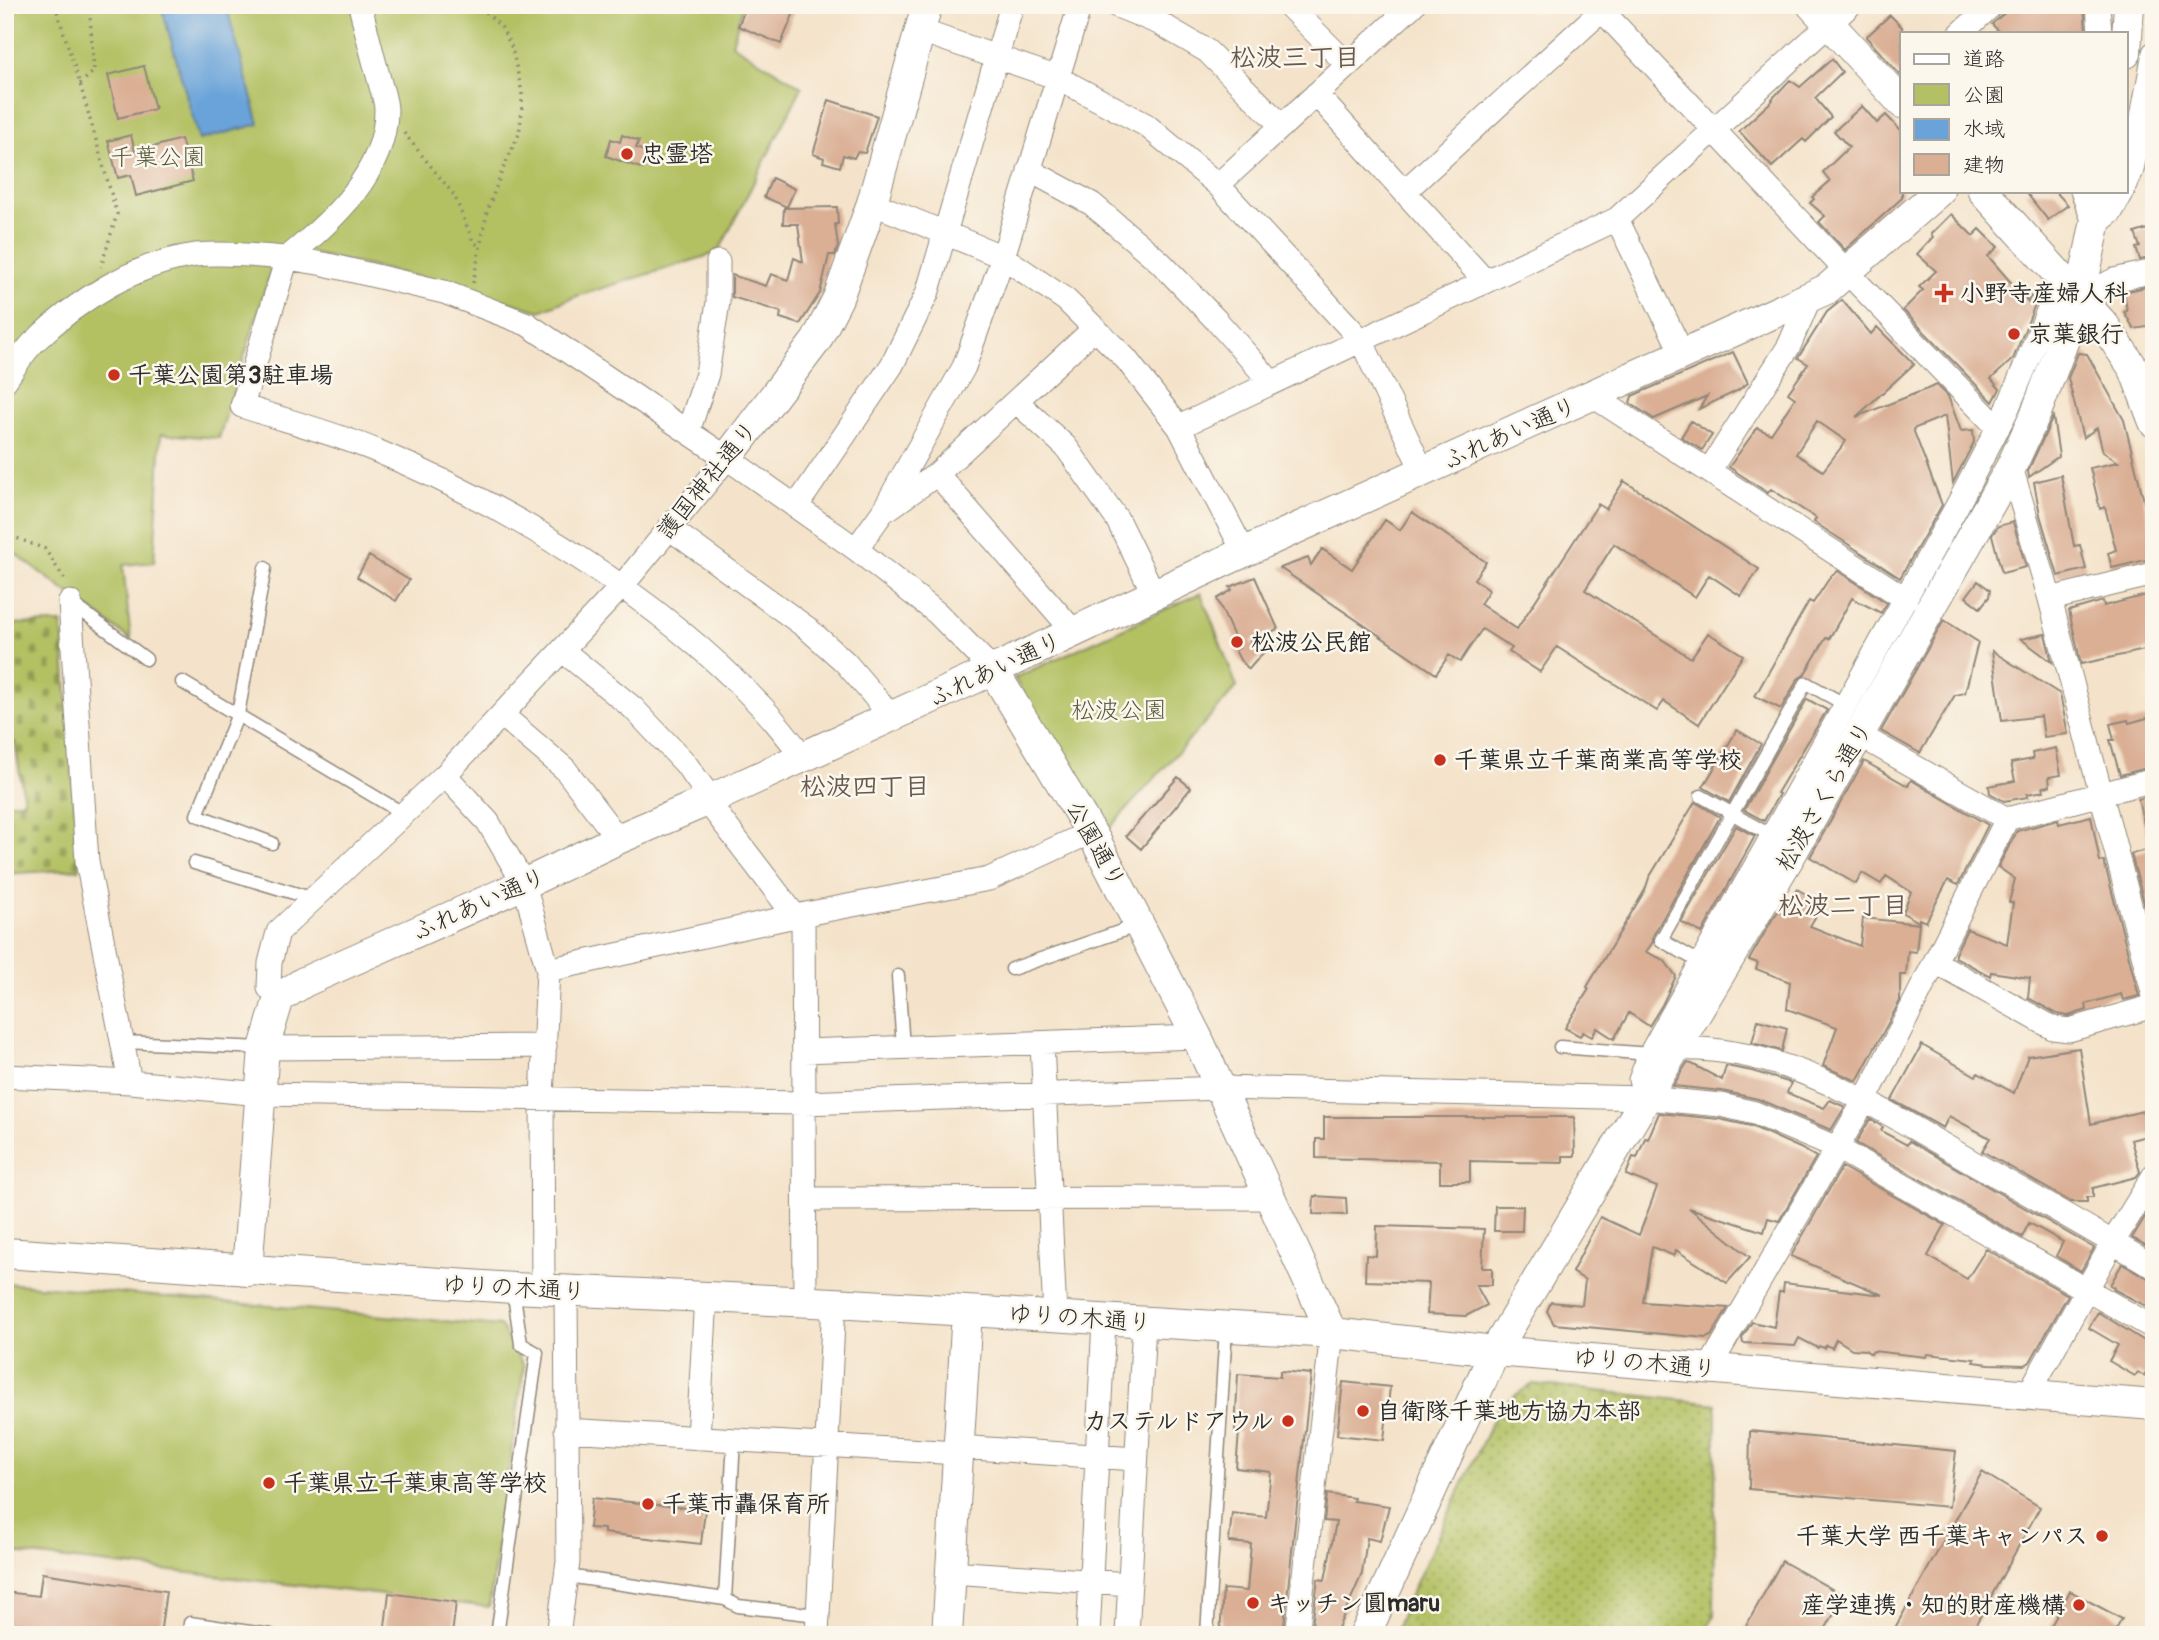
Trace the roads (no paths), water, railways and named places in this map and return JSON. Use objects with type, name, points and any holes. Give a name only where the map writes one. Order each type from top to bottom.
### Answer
[{"type":"street","points":[[360,5],[386,109],[377,152],[368,173],[353,195],[320,232],[287,258],[242,406],[376,451],[535,530],[622,586],[712,658],[760,705],[803,757]]},
{"type":"street","points":[[796,507],[892,365],[927,294],[1012,5]]},
{"type":"street","points":[[856,550],[882,513],[964,367],[1003,257],[1080,5]]},
{"type":"street","points":[[1115,5],[1159,23],[1207,51],[1282,126]]},
{"type":"street","points":[[1288,5],[1348,65]]},
{"type":"street","points":[[1218,185],[1413,5]]},
{"type":"street","points":[[1962,32],[1992,5]]},
{"type":"street","points":[[2098,5],[2100,32]]},
{"type":"street","points":[[2127,32],[2129,5]]},
{"type":"street","points":[[1405,191],[1600,8],[1847,272],[1998,428]]},
{"type":"street","points":[[1179,427],[1617,219],[1715,131],[1830,12],[1899,94]]},
{"type":"street","points":[[924,18],[996,57],[1058,78],[1146,125],[1218,185],[1361,340],[1423,472]]},
{"type":"street","name":"護国神社通り","points":[[279,998],[269,988],[270,963],[278,932],[445,775],[563,651],[622,586],[727,458],[816,341],[838,298],[872,203],[924,18]]},
{"type":"street","points":[[2128,179],[2154,53]]},
{"type":"street","points":[[1316,94],[1485,281]]},
{"type":"street","points":[[1030,170],[1093,204],[1160,262],[1270,382]]},
{"type":"street","name":"ふれあい通り","points":[[279,998],[304,982],[892,717],[1244,552],[1827,289],[1939,192]]},
{"type":"street","points":[[1984,192],[2104,325],[2134,369],[2154,422]]},
{"type":"street","points":[[2082,192],[2095,225],[2111,212],[2122,192]]},
{"type":"street","name":"松波さくら通り","points":[[1365,1635],[1495,1351],[1646,1098],[1663,1051],[1790,856],[2011,467],[2036,412],[2071,288],[2095,225],[2102,192]]},
{"type":"street","points":[[872,203],[1003,257],[1066,300],[1126,359],[1179,427],[1244,552]]},
{"type":"street","points":[[1617,219],[1683,355]]},
{"type":"street","name":"公園通り","points":[[5,381],[32,344],[68,313],[92,296],[141,270],[195,256],[220,254],[287,258],[324,264],[444,292],[527,324],[727,458],[856,550],[937,613],[993,670],[1091,832],[1197,1037],[1332,1333]]},
{"type":"street","points":[[688,432],[707,374],[718,302],[718,262]]},
{"type":"street","points":[[2071,288],[2154,271]]},
{"type":"street","points":[[2071,288],[1906,598],[1701,963],[1663,1051],[1723,1051],[1751,1057],[1803,1074],[1865,1100],[2154,1267]]},
{"type":"street","points":[[1709,471],[1789,346],[1810,297]]},
{"type":"street","points":[[882,513],[937,474],[1095,328]]},
{"type":"street","points":[[1593,396],[1906,598]]},
{"type":"street","points":[[1016,401],[1066,447],[1117,519],[1154,594]]},
{"type":"street","points":[[2011,467],[2050,599],[2154,996]]},
{"type":"street","points":[[937,474],[1075,633]]},
{"type":"street","points":[[669,528],[807,628],[845,662],[892,717]]},
{"type":"street","points":[[2050,599],[2154,574]]},
{"type":"street","points":[[70,602],[87,861],[130,1082]]},
{"type":"street","points":[[563,651],[633,708],[685,763],[709,800],[799,916],[804,1051],[805,1199],[820,1303],[826,1445],[817,1625]]},
{"type":"street","points":[[502,715],[565,769],[618,839]]},
{"type":"street","points":[[1859,735],[2007,819],[2154,780]]},
{"type":"street","points":[[445,775],[488,822],[524,884],[548,970],[542,1098],[566,1430],[568,1562],[558,1635]]},
{"type":"street","points":[[1709,1368],[1865,1100],[2007,819]]},
{"type":"street","points":[[548,970],[799,916],[989,879],[1091,832]]},
{"type":"street","points":[[1935,962],[2053,1028],[2069,1030],[2154,1006]]},
{"type":"street","points":[[247,1271],[264,1048],[279,998]]},
{"type":"street","points":[[804,1051],[1197,1037]]},
{"type":"street","points":[[1042,1043],[1055,1317]]},
{"type":"street","points":[[264,1048],[545,1046]]},
{"type":"street","points":[[5,1076],[130,1082],[261,1094],[804,1103],[1221,1088],[1646,1098],[1711,1103],[1755,1113],[1837,1148],[2154,1328]]},
{"type":"street","points":[[2028,1395],[2113,1242],[2154,1175]]},
{"type":"street","points":[[805,1199],[1271,1198]]},
{"type":"street","name":"ゆりの木通り","points":[[5,1253],[513,1288],[706,1296],[1332,1333],[1495,1351],[2154,1405]]},
{"type":"street","points":[[698,1438],[706,1296]]},
{"type":"street","points":[[947,1635],[967,1311]]},
{"type":"street","points":[[1088,1635],[1104,1321]]},
{"type":"street","points":[[1127,1635],[1144,1323]]},
{"type":"street","points":[[1297,1635],[1332,1333]]},
{"type":"street","points":[[566,1430],[1136,1459]]},
{"type":"street","points":[[950,1573],[1130,1584]]},
{"type":"lane","points":[[265,568],[238,713],[197,815],[272,843]]},
{"type":"lane","points":[[70,602],[146,659]]},
{"type":"lane","points":[[182,682],[404,814]]},
{"type":"lane","points":[[1701,963],[1661,940],[1806,683],[1846,705]]},
{"type":"lane","points":[[1700,796],[1772,836]]},
{"type":"lane","points":[[194,863],[315,900]]},
{"type":"lane","points":[[1012,969],[1139,925]]},
{"type":"lane","points":[[898,976],[903,1048]]},
{"type":"lane","points":[[123,1042],[264,1048]]},
{"type":"lane","points":[[1560,1047],[1663,1051]]},
{"type":"lane","points":[[497,1635],[537,1353],[521,1344],[513,1288]]},
{"type":"lane","points":[[1207,1635],[1226,1327]]},
{"type":"lane","points":[[725,1599],[734,1440]]},
{"type":"lane","points":[[566,1576],[725,1599],[738,1606],[817,1625]]},
{"type":"lane","points":[[188,1635],[190,1623],[271,1635]]},
{"type":"water","points":[[161,5],[226,5],[259,124],[199,140]]},
{"type":"place","name":"忠霊塔","points":[[627,154]]},
{"type":"place","name":"小野寺産婦人科","points":[[1944,293]]},
{"type":"place","name":"京葉銀行","points":[[2014,334]]},
{"type":"place","name":"千葉公園第3駐車場","points":[[114,375]]},
{"type":"place","name":"松波公民館","points":[[1237,642]]},
{"type":"place","name":"千葉県立千葉商業高等学校","points":[[1440,760]]},
{"type":"place","name":"自衛隊千葉地方協力本部","points":[[1363,1411]]},
{"type":"place","name":"カステルドアウル","points":[[1288,1421]]},
{"type":"place","name":"千葉県立千葉東高等学校","points":[[269,1483]]},
{"type":"place","name":"千葉市轟保育所","points":[[648,1504]]},
{"type":"place","name":"千葉大学 西千葉キャンパス","points":[[2102,1536]]},
{"type":"place","name":"キッチン圓maru","points":[[1253,1603]]},
{"type":"place","name":"産学連携・知的財産機構","points":[[2079,1605]]},
{"type":"district","name":"松波三丁目","points":[[1295,57]]},
{"type":"district","name":"松波四丁目","points":[[865,786]]},
{"type":"district","name":"松波二丁目","points":[[1843,905]]},
{"type":"park label","name":"千葉公園","points":[[158,157]]},
{"type":"park label","name":"松波公園","points":[[1119,710]]}]
